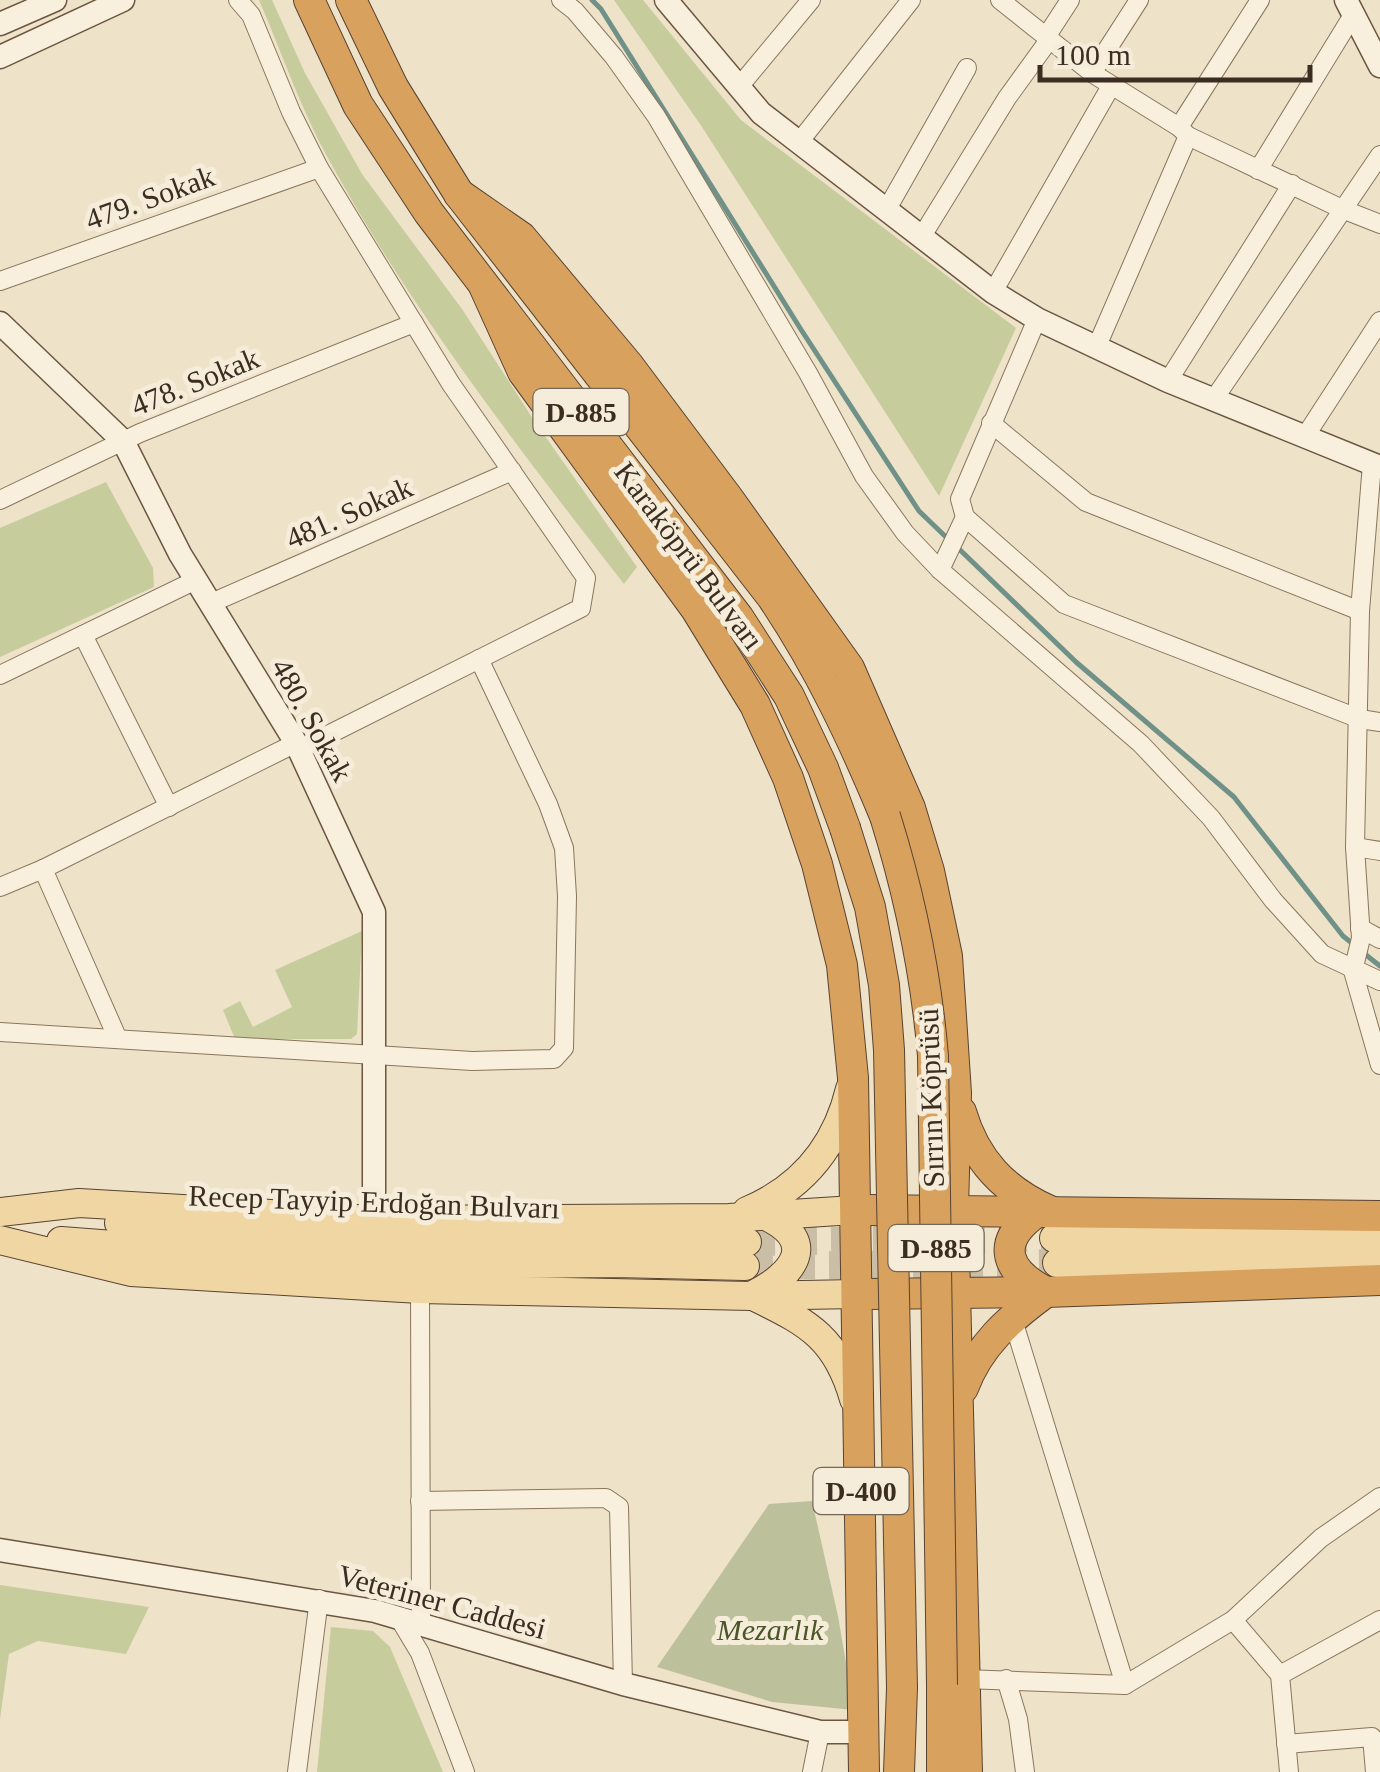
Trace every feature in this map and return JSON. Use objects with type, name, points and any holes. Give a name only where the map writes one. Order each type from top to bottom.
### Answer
[{"type":"highway","name":"Karaköprü Bulvarı","points":[[309,0],[358,104],[429,213],[738,618],[790,696],[845,828]]},
{"type":"highway","name":"Karaköprü Bulvarı","points":[[351,0],[392,88],[460,194],[772,597],[808,650],[851,733],[885,816]]},
{"type":"highway","points":[[460,194],[520,237],[629,366],[849,668],[892,760],[929,871],[946,956],[956,1093],[953,1210],[960,1396],[954,1682],[967,1772]]},
{"type":"highway","points":[[484,286],[523,372],[696,609],[755,705],[788,778],[816,864],[842,965],[853,1078],[854,1210],[953,1210],[1050,1232]]},
{"type":"highway","name":"Sırrın Köprüsü","points":[[885,816],[909,895],[926,982],[933,1056],[954,1682]]},
{"type":"highway","name":"Sırrın Köprüsü","points":[[845,828],[870,907],[884,986],[889,1050],[902,1688],[900,1772]]},
{"type":"highway","points":[[956,1093],[969,1140],[991,1171],[1050,1232]]},
{"type":"highway","name":"D-400","points":[[854,1210],[864,1772]]},
{"type":"highway","points":[[1046,1292],[1022,1280],[1012,1264],[1010,1242],[1016,1228],[1050,1232],[1380,1216]]},
{"type":"highway","points":[[856,1294],[1046,1292],[1380,1280]]},
{"type":"highway","points":[[960,1396],[970,1369],[989,1340],[1046,1292]]},
{"type":"highway","name":"D-885","points":[[942,1772],[954,1682]]},
{"type":"main road","points":[[730,1218],[789,1189],[814,1166],[832,1139],[853,1078]]},
{"type":"main road","points":[[0,1213],[79,1203],[374,1220],[730,1218],[854,1210]]},
{"type":"main road","name":"Recep Tayyip Erdoğan Bulvarı","points":[[0,1213],[249,1236],[746,1254],[614,1263],[378,1265],[0,1238]]},
{"type":"main road","points":[[751,1296],[789,1272],[795,1250],[792,1234],[766,1216]]},
{"type":"main road","points":[[1050,1232],[1380,1235]]},
{"type":"main road","points":[[1050,1232],[1380,1261]]},
{"type":"main road","points":[[0,1238],[130,1272],[420,1290],[856,1294]]},
{"type":"main road","points":[[751,1296],[815,1330],[844,1367],[860,1421]]},
{"type":"street","points":[[0,24],[55,0]]},
{"type":"street","points":[[0,57],[123,0]]},
{"type":"street","points":[[0,887],[580,608],[586,578],[451,384],[319,168],[251,15],[238,0]]},
{"type":"street","points":[[561,0],[614,56],[656,116],[808,373],[864,476],[906,533],[940,570],[1141,744],[1211,818],[1273,900],[1322,954],[1355,965],[1380,981]]},
{"type":"street","points":[[666,0],[761,112],[994,292],[1037,319],[1168,380],[1376,466],[1360,611],[1354,847],[1360,933],[1355,965],[1380,1065]]},
{"type":"street","points":[[738,88],[811,0]]},
{"type":"street","points":[[800,141],[911,0]]},
{"type":"street","points":[[1000,0],[1092,73],[1183,131],[1258,170],[1380,224]]},
{"type":"street","points":[[922,236],[1070,0]]},
{"type":"street","points":[[1092,73],[1139,0]]},
{"type":"street","points":[[1097,346],[1183,131],[1260,0]]},
{"type":"street","points":[[1258,170],[1349,7]]},
{"type":"street","points":[[1349,7],[1378,57]]},
{"type":"street","points":[[887,209],[967,68]]},
{"type":"street","points":[[994,292],[1111,86]]},
{"type":"street","points":[[1214,399],[1380,155]]},
{"type":"street","name":"479. Sokak","points":[[0,281],[319,168]]},
{"type":"street","points":[[1168,380],[1292,184]]},
{"type":"street","points":[[1037,319],[960,499],[964,517],[1064,604],[1360,719],[1380,722]]},
{"type":"street","name":"478. Sokak","points":[[0,500],[123,441],[414,322]]},
{"type":"street","name":"480. Sokak","points":[[0,323],[123,441],[209,604],[297,746],[374,912],[374,1220]]},
{"type":"street","points":[[1306,436],[1378,330]]},
{"type":"street","points":[[991,422],[1086,502],[1360,611]]},
{"type":"street","name":"481. Sokak","points":[[209,604],[512,471]]},
{"type":"street","points":[[940,570],[964,517]]},
{"type":"street","points":[[0,675],[196,580]]},
{"type":"street","points":[[83,635],[169,807]]},
{"type":"street","points":[[0,1032],[472,1061],[554,1060],[564,1048],[564,848],[548,804],[479,659]]},
{"type":"street","points":[[1354,847],[1380,851]]},
{"type":"street","points":[[43,869],[116,1037]]},
{"type":"street","points":[[1360,933],[1380,939]]},
{"type":"street","points":[[420,1290],[420,1501],[410,1621],[465,1772]]},
{"type":"street","points":[[1012,1317],[1125,1684]]},
{"type":"street","points":[[954,1682],[1006,1679],[1125,1684],[1233,1620],[1321,1538],[1380,1497]]},
{"type":"street","points":[[420,1501],[606,1498],[619,1507],[623,1684]]},
{"type":"street","name":"Veteriner Caddesi","points":[[0,1550],[318,1600],[410,1621],[623,1684],[820,1732],[864,1732]]},
{"type":"street","points":[[297,1772],[318,1600]]},
{"type":"street","points":[[1233,1620],[1280,1676],[1289,1772]]},
{"type":"street","points":[[1280,1676],[1380,1620]]},
{"type":"street","points":[[1006,1679],[1018,1719],[1025,1772]]},
{"type":"street","points":[[812,1772],[820,1732]]},
{"type":"street","points":[[1286,1744],[1372,1737],[1376,1772]]},
{"type":"green space","points":[[259,0],[272,0],[305,73],[362,174],[462,309],[637,567],[624,584],[506,430],[395,271],[319,141]]},
{"type":"green space","points":[[614,0],[643,0],[741,120],[1016,328],[939,496],[702,127]]},
{"type":"green space","points":[[106,482],[153,568],[154,587],[0,657],[0,528]]},
{"type":"green space","points":[[362,931],[357,1034],[351,1039],[235,1039],[223,1010],[240,1001],[253,1027],[292,1007],[275,970]]},
{"type":"green space","name":"Mezarlık","points":[[812,1501],[854,1710],[772,1702],[657,1667],[769,1504]]},
{"type":"green space","points":[[0,1585],[149,1607],[126,1654],[38,1641],[9,1654],[0,1719]]},
{"type":"green space","points":[[331,1627],[373,1631],[390,1647],[443,1772],[317,1772]]},
{"type":"waterway","points":[[592,0],[919,511],[948,539]]},
{"type":"waterway","points":[[956,546],[1076,662],[1234,797],[1353,944]]},
{"type":"waterway","points":[[1361,951],[1380,966]]},
{"type":"tunnel","points":[[747,1242],[1054,1238]]},
{"type":"tunnel","points":[[745,1266],[1057,1263]]}]
